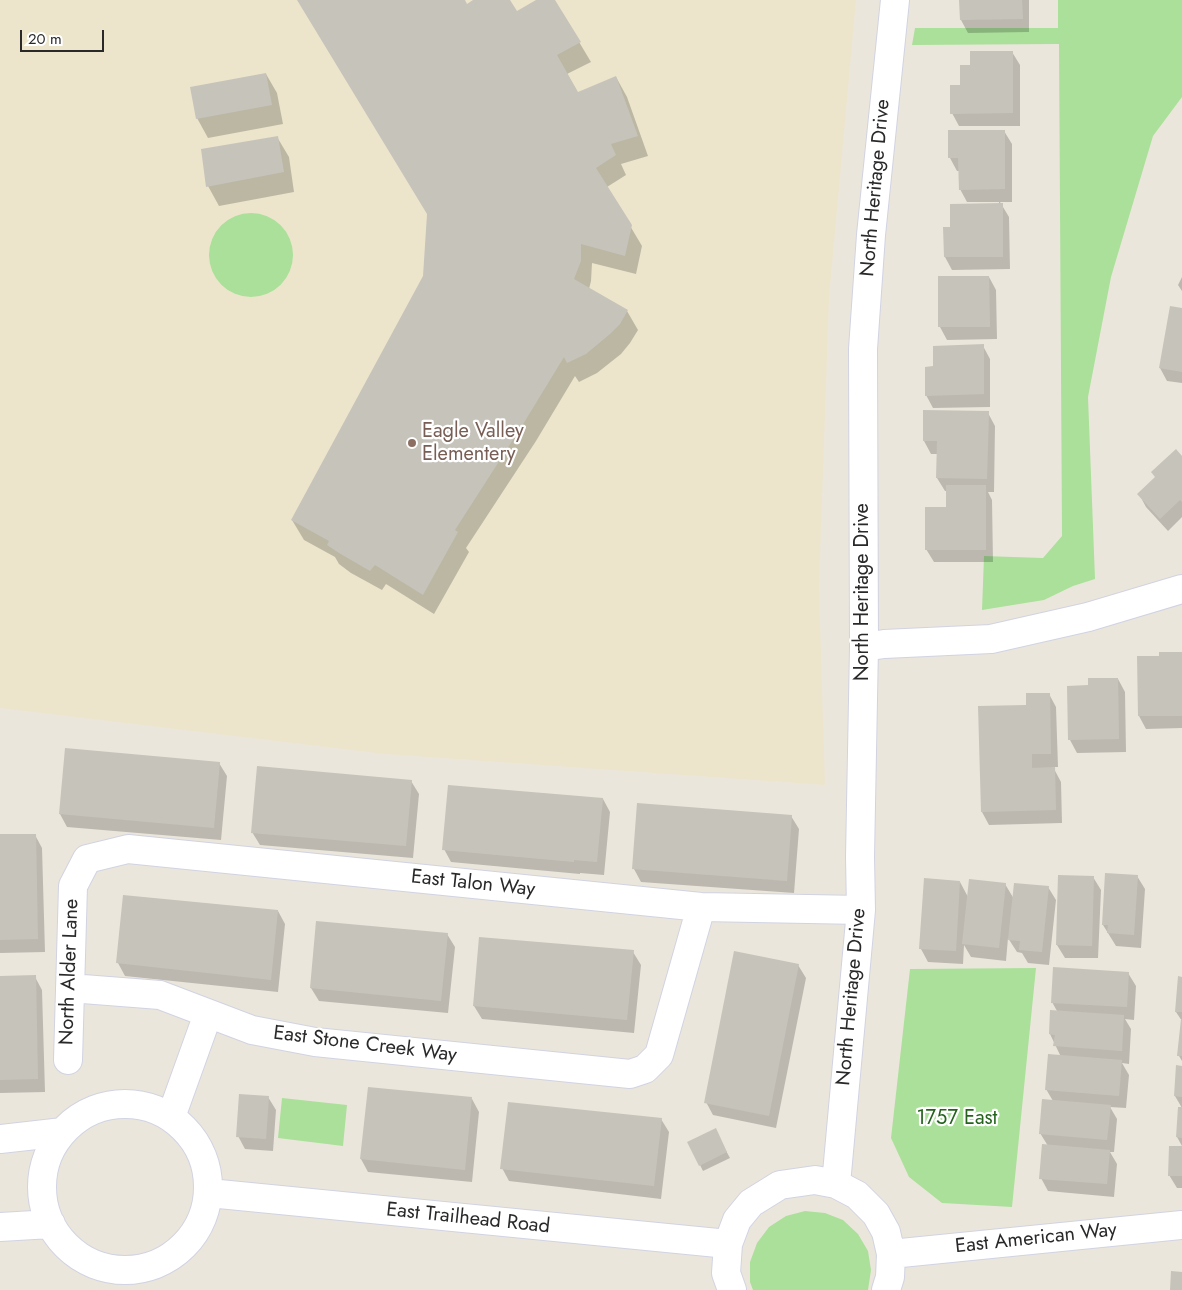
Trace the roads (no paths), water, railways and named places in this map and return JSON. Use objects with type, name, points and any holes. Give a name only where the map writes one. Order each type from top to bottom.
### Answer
[{"type":"street","name":"North Heritage Drive","points":[[836,1184],[861,910],[860,857],[864,647],[863,349],[870,235],[894,0]]},
{"type":"street","points":[[864,647],[884,644],[991,639],[1088,617],[1182,589]]},
{"type":"street","name":"East Talon Way","points":[[87,859],[128,849],[701,906],[861,910]]},
{"type":"street","name":"North Alder Lane","points":[[68,1060],[72,886],[87,859]]},
{"type":"street","name":"East Stone Creek Way","points":[[70,988],[160,995],[252,1030],[315,1042],[630,1074],[646,1069],[659,1055],[701,906]]},
{"type":"street","points":[[170,1117],[208,1014]]},
{"type":"street","points":[[126,1104],[149,1107],[170,1117],[188,1131],[200,1150],[207,1170],[209,1193],[202,1219],[188,1242],[167,1259],[114,1280],[96,1264],[78,1255],[62,1241],[51,1224],[43,1200],[43,1176],[50,1152],[63,1132],[81,1116],[102,1107],[126,1104]]},
{"type":"street","points":[[0,1139],[63,1132]]},
{"type":"street","points":[[732,1290],[726,1273],[728,1244],[738,1220],[751,1203],[780,1185],[815,1180],[836,1184],[857,1196],[876,1214],[886,1232],[891,1254],[890,1277],[886,1290]]},
{"type":"street","name":"East Trailhead Road","points":[[209,1193],[728,1244]]},
{"type":"street","points":[[0,1227],[51,1224]]},
{"type":"street","name":"East American Way","points":[[891,1254],[1182,1225]]},
{"type":"place","name":"Eagle Valley Elementery","points":[[412,443]]},
{"type":"park label","name":"1757 East","points":[[957,1119]]}]
